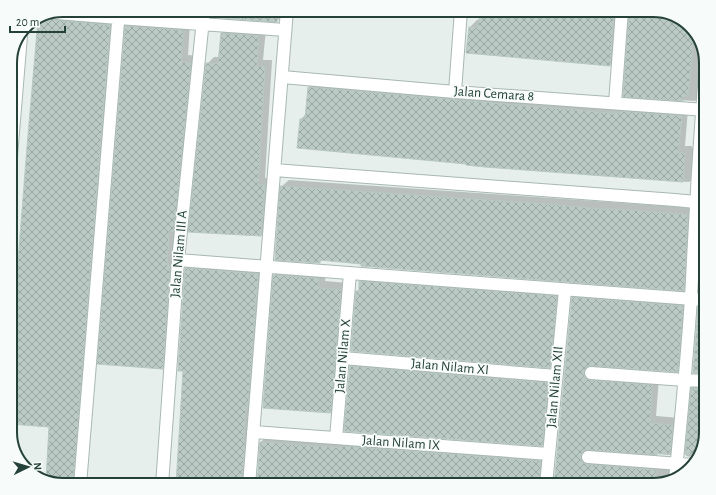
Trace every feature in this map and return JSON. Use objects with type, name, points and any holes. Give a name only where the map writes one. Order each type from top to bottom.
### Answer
[{"type":"street","points":[[81,478],[118,17]]},
{"type":"street","points":[[144,17],[203,24],[285,30]]},
{"type":"street","name":"Jalan Nilam III A","points":[[162,478],[178,260],[204,17]]},
{"type":"street","points":[[250,478],[286,17]]},
{"type":"street","points":[[455,92],[460,17]]},
{"type":"street","points":[[614,103],[621,17]]},
{"type":"street","name":"Jalan Cemara 8","points":[[282,77],[455,92],[699,110]]},
{"type":"street","points":[[274,170],[699,202]]},
{"type":"street","points":[[676,472],[699,221]]},
{"type":"street","points":[[178,260],[699,300]]},
{"type":"street","name":"Jalan Nilam X","points":[[336,438],[350,273]]},
{"type":"street","name":"Jalan Nilam XII","points":[[547,478],[565,290]]},
{"type":"street","name":"Jalan Nilam XI","points":[[343,358],[556,376]]},
{"type":"street","points":[[591,373],[699,381]]},
{"type":"street","name":"Jalan Nilam IX","points":[[253,432],[549,454]]},
{"type":"street","points":[[588,457],[685,465]]},
{"type":"building","points":[[211,17],[277,17],[277,22]]},
{"type":"building","points":[[479,17],[614,17],[610,66],[466,53],[469,27],[478,28]]},
{"type":"building","points":[[629,17],[659,17],[679,25],[693,40],[688,96],[683,96],[683,101],[623,97]]},
{"type":"building","points":[[52,18],[56,20],[110,25],[74,478],[57,478],[46,474],[49,427],[17,425],[17,274],[38,25]]},
{"type":"building","points":[[125,26],[184,30],[181,62],[191,63],[174,231],[169,231],[167,265],[170,265],[163,369],[97,364]]},
{"type":"building","points":[[221,33],[259,36],[257,66],[265,67],[258,185],[265,185],[261,236],[188,232],[206,63],[218,64]]},
{"type":"building","points":[[308,87],[620,114],[621,111],[682,116],[678,153],[685,153],[683,182],[485,167],[297,148],[300,119],[305,119]]},
{"type":"building","points":[[280,186],[688,215],[684,291],[361,266],[361,264],[320,260],[320,263],[275,260]]},
{"type":"building","points":[[185,268],[258,274],[248,407],[246,406],[243,440],[245,441],[242,478],[176,478],[183,371],[178,371]]},
{"type":"building","points":[[273,275],[319,278],[318,288],[341,290],[331,413],[263,408]]},
{"type":"building","points":[[359,281],[557,296],[550,368],[351,351],[356,291],[359,291]]},
{"type":"building","points":[[572,297],[683,306],[678,372],[587,366],[584,372],[584,377],[590,380],[652,385],[650,423],[673,425],[670,453],[657,453],[657,455],[585,450],[582,452],[581,461],[587,464],[656,470],[656,478],[555,478]]},
{"type":"building","points":[[698,307],[699,307],[699,373],[693,373]]},
{"type":"building","points":[[350,366],[548,383],[542,446],[344,431]]},
{"type":"building","points":[[691,388],[699,388],[699,438],[693,455],[685,454]]},
{"type":"building","points":[[260,442],[342,448],[343,446],[541,461],[540,478],[257,478]]}]
